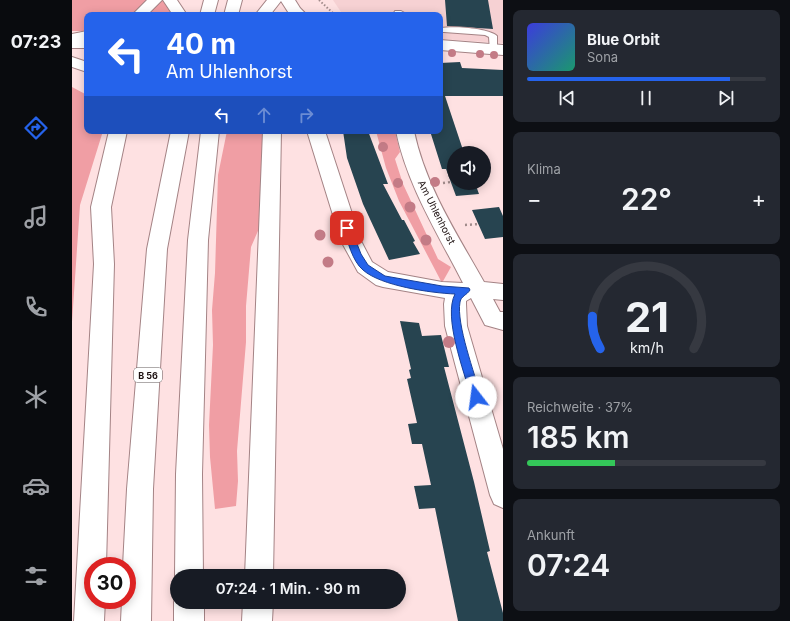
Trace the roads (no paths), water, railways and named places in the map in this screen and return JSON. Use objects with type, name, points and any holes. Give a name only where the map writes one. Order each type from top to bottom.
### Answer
[{"type":"main road","points":[[142,12],[155,0]]},
{"type":"main road","points":[[170,0],[173,8],[177,12]]},
{"type":"main road","points":[[208,12],[211,0]]},
{"type":"main road","points":[[232,12],[235,0]]},
{"type":"main road","points":[[265,12],[275,0]]},
{"type":"main road","points":[[288,0],[296,12]]},
{"type":"main road","points":[[72,39],[84,37]]},
{"type":"main road","points":[[72,43],[84,43]]},
{"type":"main road","points":[[448,45],[498,49]]},
{"type":"main road","points":[[72,62],[84,66]]},
{"type":"main road","points":[[88,621],[104,264],[101,207],[117,134]]},
{"type":"main road","name":"B 56","points":[[136,621],[140,489],[157,249],[179,134]]},
{"type":"main road","points":[[189,569],[189,474],[198,240],[210,134]]},
{"type":"main road","points":[[259,569],[272,134]]},
{"type":"main road","points":[[317,134],[351,241],[365,267],[383,279],[442,290],[503,292]]},
{"type":"main road","name":"Am Uhlenhorst","points":[[406,134],[412,160],[422,184],[472,290],[498,320]]},
{"type":"main road","points":[[472,290],[459,294],[455,301],[456,326],[503,495]]},
{"type":"main road","points":[[189,609],[190,621]]},
{"type":"main road","points":[[257,621],[258,609]]},
{"type":"lane","points":[[443,28],[503,34]]},
{"type":"lane","points":[[443,29],[452,34],[448,45]]},
{"type":"lane","points":[[487,33],[493,36],[498,49]]}]
